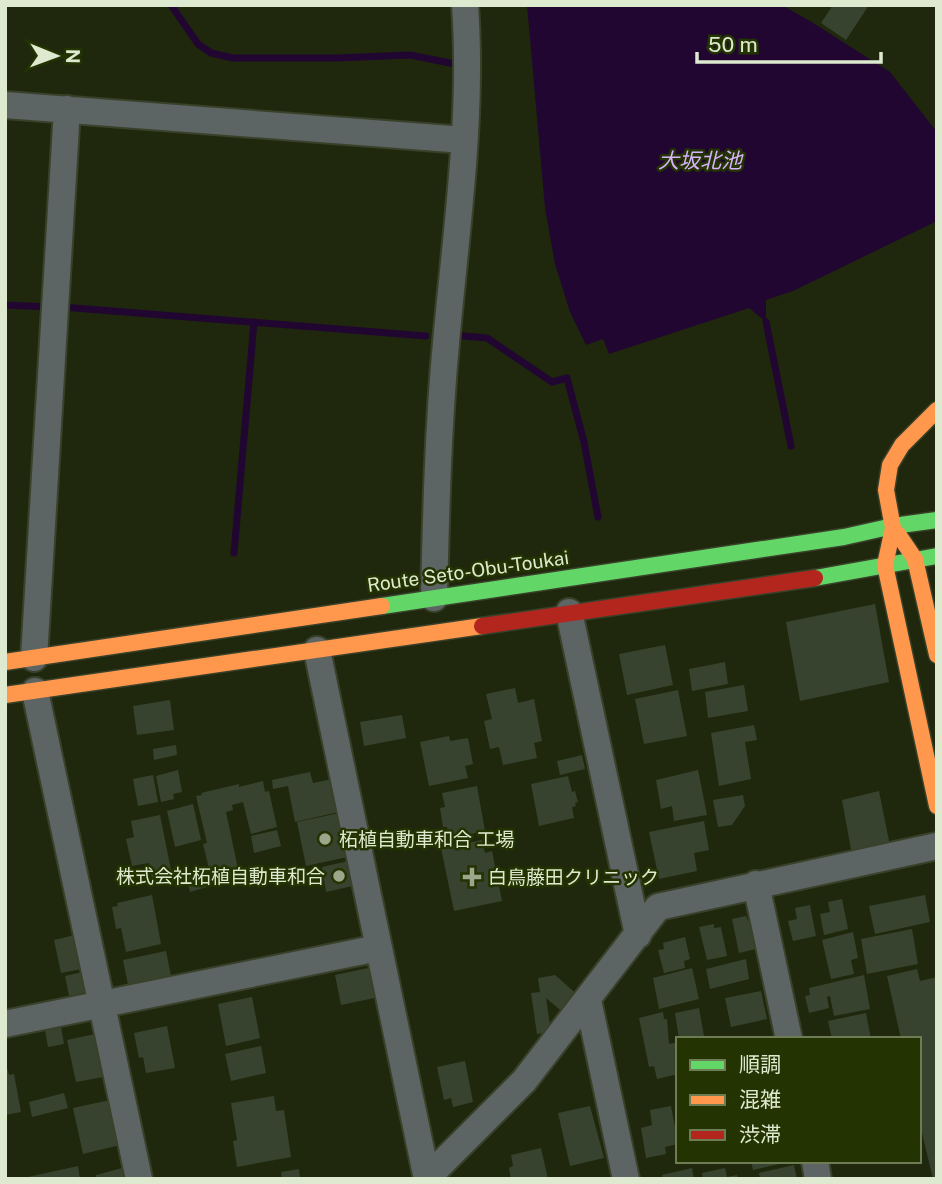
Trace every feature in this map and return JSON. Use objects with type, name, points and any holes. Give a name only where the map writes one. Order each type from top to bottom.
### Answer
[{"type":"main road","points":[[937,410],[905,439],[894,454],[887,472],[886,491],[893,526],[915,559],[937,655]]},
{"type":"main road","name":"Route Seto-Obu-Toukai","points":[[5,662],[844,537],[937,520]]},
{"type":"main road","points":[[893,526],[885,565],[937,806]]},
{"type":"main road","points":[[5,695],[846,574],[937,556]]},
{"type":"street","points":[[434,597],[444,358],[464,140],[468,53],[465,5]]},
{"type":"street","points":[[5,105],[464,140]]},
{"type":"street","points":[[34,658],[67,109]]},
{"type":"street","points":[[569,612],[638,935]]},
{"type":"street","points":[[317,650],[427,1178]]},
{"type":"street","points":[[35,691],[139,1179]]},
{"type":"street","points":[[427,1178],[524,1081],[658,907],[937,846]]},
{"type":"street","points":[[756,884],[789,1037]]},
{"type":"street","points":[[5,1024],[377,948]]},
{"type":"street","points":[[588,1000],[626,1179]]},
{"type":"water","name":"大坂北池","points":[[527,5],[785,7],[890,72],[937,132],[937,221],[793,291],[766,300],[766,322],[749,308],[609,354],[603,339],[586,345],[570,312],[555,264],[545,208]]},
{"type":"building","points":[[833,5],[869,5],[846,40],[821,23]]},
{"type":"building","points":[[875,604],[889,682],[800,701],[786,622]]},
{"type":"building","points":[[665,645],[673,685],[627,695],[619,654]]},
{"type":"building","points":[[725,662],[728,684],[692,691],[689,669]]},
{"type":"building","points":[[744,685],[748,711],[708,718],[705,692]]},
{"type":"building","points":[[515,688],[518,703],[534,699],[542,741],[534,743],[537,758],[503,765],[499,747],[490,749],[484,721],[492,719],[486,694]]},
{"type":"building","points":[[678,690],[687,736],[644,744],[635,699]]},
{"type":"building","points":[[170,700],[174,730],[137,735],[133,706]]},
{"type":"building","points":[[402,715],[406,738],[364,746],[360,722]]},
{"type":"building","points":[[754,725],[757,740],[745,742],[751,779],[719,786],[711,733]]},
{"type":"building","points":[[449,736],[450,741],[468,738],[473,764],[465,766],[468,778],[429,786],[420,742]]},
{"type":"building","points":[[176,745],[177,755],[154,760],[153,749]]},
{"type":"building","points":[[582,755],[585,769],[560,775],[557,761]]},
{"type":"building","points":[[178,770],[182,792],[173,794],[174,799],[161,802],[156,776]]},
{"type":"building","points":[[698,770],[707,815],[674,821],[672,806],[661,809],[656,780]]},
{"type":"building","points":[[310,772],[313,783],[337,778],[343,811],[295,822],[288,786],[273,789],[272,780]]},
{"type":"building","points":[[153,775],[158,802],[138,806],[133,779]]},
{"type":"building","points":[[568,776],[578,802],[572,807],[574,818],[539,826],[531,784]]},
{"type":"building","points":[[263,781],[265,792],[269,791],[277,827],[251,834],[243,802],[232,805],[233,810],[226,812],[240,878],[213,885],[203,844],[207,843],[196,796],[239,784],[239,787]]},
{"type":"building","points":[[477,786],[485,831],[449,839],[447,827],[443,827],[440,808],[445,807],[442,793]]},
{"type":"building","points":[[879,791],[890,846],[852,855],[842,800]]},
{"type":"building","points":[[743,795],[745,806],[732,825],[718,827],[713,800]]},
{"type":"building","points":[[193,804],[201,840],[175,847],[167,811]]},
{"type":"building","name":"柘植自動車和合 工場","points":[[344,812],[352,856],[306,866],[297,822]]},
{"type":"building","points":[[160,815],[172,875],[152,880],[149,863],[132,866],[126,839],[134,837],[131,821]]},
{"type":"building","points":[[704,821],[709,850],[694,853],[697,871],[659,879],[649,832]]},
{"type":"building","points":[[277,830],[281,846],[254,853],[251,836]]},
{"type":"building","name":"白鳥藤田クリニック","points":[[482,840],[485,853],[492,851],[502,901],[454,911],[441,848]]},
{"type":"building","name":"株式会社柘植自動車和合","points":[[353,860],[357,885],[326,892],[322,867]]},
{"type":"building","points":[[206,868],[210,886],[190,892],[185,873]]},
{"type":"building","points":[[152,895],[161,944],[126,952],[121,928],[116,929],[112,907],[118,906],[117,903]]},
{"type":"building","points":[[925,895],[930,922],[875,934],[869,906]]},
{"type":"building","points":[[842,899],[848,929],[824,935],[820,914],[830,912],[828,902]]},
{"type":"building","points":[[810,905],[816,936],[793,941],[788,921],[797,919],[795,908]]},
{"type":"building","points":[[746,916],[748,921],[754,919],[760,948],[739,953],[732,919]]},
{"type":"building","points":[[714,924],[714,928],[721,927],[727,956],[707,960],[699,927]]},
{"type":"building","points":[[912,929],[918,964],[867,974],[861,939]]},
{"type":"building","points":[[853,932],[858,958],[851,960],[854,974],[831,979],[822,940]]},
{"type":"building","points":[[79,934],[86,968],[61,973],[54,940]]},
{"type":"building","points":[[685,937],[690,959],[684,961],[685,968],[664,973],[658,950],[664,949],[663,943]]},
{"type":"building","points":[[166,951],[171,976],[128,985],[123,960]]},
{"type":"building","points":[[746,959],[749,979],[710,989],[706,969]]},
{"type":"building","points":[[373,967],[379,997],[341,1005],[335,975]]},
{"type":"building","points":[[692,968],[699,999],[659,1009],[653,978]]},
{"type":"building","points":[[917,969],[920,981],[937,977],[937,1179],[933,1179],[921,1128],[921,1037],[901,1037],[887,976]]},
{"type":"building","points":[[87,971],[91,991],[69,996],[65,976]]},
{"type":"building","points":[[555,975],[580,997],[565,1014],[546,998],[551,1032],[537,1034],[531,993],[540,992],[538,978]]},
{"type":"building","points":[[864,975],[870,1009],[834,1016],[830,996],[827,997],[829,1008],[809,1013],[805,996],[810,995],[809,988]]},
{"type":"building","points":[[761,991],[767,1019],[731,1027],[725,998]]},
{"type":"building","points":[[252,997],[260,1038],[226,1046],[218,1004]]},
{"type":"building","points":[[699,1008],[704,1036],[707,1037],[679,1037],[675,1013]]},
{"type":"building","points":[[663,1012],[664,1019],[667,1019],[669,1044],[676,1042],[676,1074],[657,1079],[654,1066],[649,1067],[639,1018]]},
{"type":"building","points":[[866,1013],[871,1037],[832,1037],[828,1021]]},
{"type":"building","points":[[167,1026],[175,1068],[146,1073],[143,1057],[139,1058],[134,1033]]},
{"type":"building","points":[[61,1027],[64,1044],[48,1047],[45,1030]]},
{"type":"building","points":[[100,1033],[109,1076],[76,1082],[67,1040]]},
{"type":"building","points":[[261,1046],[266,1073],[231,1081],[225,1054]]},
{"type":"building","points":[[5,1061],[9,1075],[14,1074],[21,1112],[5,1115]]},
{"type":"building","points":[[465,1061],[473,1102],[453,1107],[451,1098],[444,1100],[437,1067]]},
{"type":"building","points":[[64,1093],[68,1108],[32,1117],[29,1102]]},
{"type":"building","points":[[274,1096],[276,1111],[284,1110],[291,1157],[237,1167],[233,1141],[237,1140],[231,1103]]},
{"type":"building","points":[[110,1100],[120,1145],[83,1154],[73,1108]]},
{"type":"building","points":[[590,1106],[604,1158],[570,1166],[558,1113]]},
{"type":"building","points":[[671,1106],[676,1144],[665,1147],[666,1154],[646,1158],[641,1128],[652,1125],[650,1110]]},
{"type":"building","points":[[541,1148],[548,1179],[511,1179],[511,1155]]},
{"type":"building","points":[[751,1163],[783,1163],[753,1170]]},
{"type":"building","points":[[794,1165],[797,1179],[760,1179],[759,1173]]},
{"type":"building","points":[[78,1166],[80,1179],[23,1179],[23,1178]]},
{"type":"building","points":[[126,1167],[128,1179],[96,1179],[96,1175]]},
{"type":"building","points":[[692,1168],[694,1179],[663,1179],[662,1175]]},
{"type":"building","points":[[725,1168],[727,1177],[737,1175],[738,1179],[703,1179],[702,1173]]},
{"type":"building","points":[[299,1169],[300,1179],[282,1179],[281,1172]]},
{"type":"waterway","points":[[171,5],[198,44],[211,53],[233,58],[410,55],[450,63]]},
{"type":"waterway","points":[[5,305],[50,307]]},
{"type":"waterway","points":[[62,307],[426,336]]},
{"type":"waterway","points":[[234,553],[254,322]]},
{"type":"waterway","points":[[766,322],[791,446]]},
{"type":"waterway","points":[[463,336],[487,338],[552,382],[567,378],[584,442],[598,517]]},
{"type":"traffic: fast","points":[[382,606],[844,537],[937,520]]},
{"type":"traffic: fast","points":[[815,578],[937,556]]},
{"type":"traffic: slow","points":[[937,410],[902,445],[890,465],[886,490],[893,528],[885,565],[937,806]]},
{"type":"traffic: slow","points":[[898,534],[915,559],[937,655]]},
{"type":"traffic: slow","points":[[5,662],[382,606]]},
{"type":"traffic: slow","points":[[5,695],[482,626]]},
{"type":"traffic: jam","points":[[482,626],[815,578]]},
{"type":"place","name":"柘植自動車和合 工場","points":[[325,839]]},
{"type":"place","name":"株式会社柘植自動車和合","points":[[339,876]]},
{"type":"place","name":"白鳥藤田クリニック","points":[[472,877]]}]
